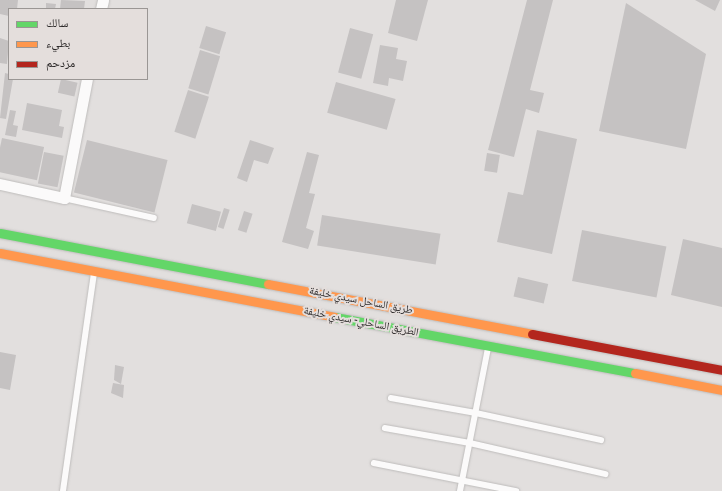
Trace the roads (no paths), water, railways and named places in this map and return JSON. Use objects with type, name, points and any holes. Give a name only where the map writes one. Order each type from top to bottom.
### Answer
[{"type":"highway","name":"طريق الساحل سيدي خليفة","points":[[0,233],[96,254],[722,370]]},
{"type":"highway","name":"الطريق الساحلي- سيدي خليفة","points":[[0,253],[95,267],[489,346],[722,390]]},
{"type":"street","points":[[0,184],[64,198],[87,80]]},
{"type":"lane","points":[[64,198],[154,218]]},
{"type":"lane","points":[[63,491],[95,267]]},
{"type":"lane","points":[[460,491],[489,346]]},
{"type":"lane","points":[[392,398],[476,413],[601,440]]},
{"type":"lane","points":[[385,428],[470,443],[606,474]]},
{"type":"lane","points":[[374,463],[463,479],[516,491]]}]
